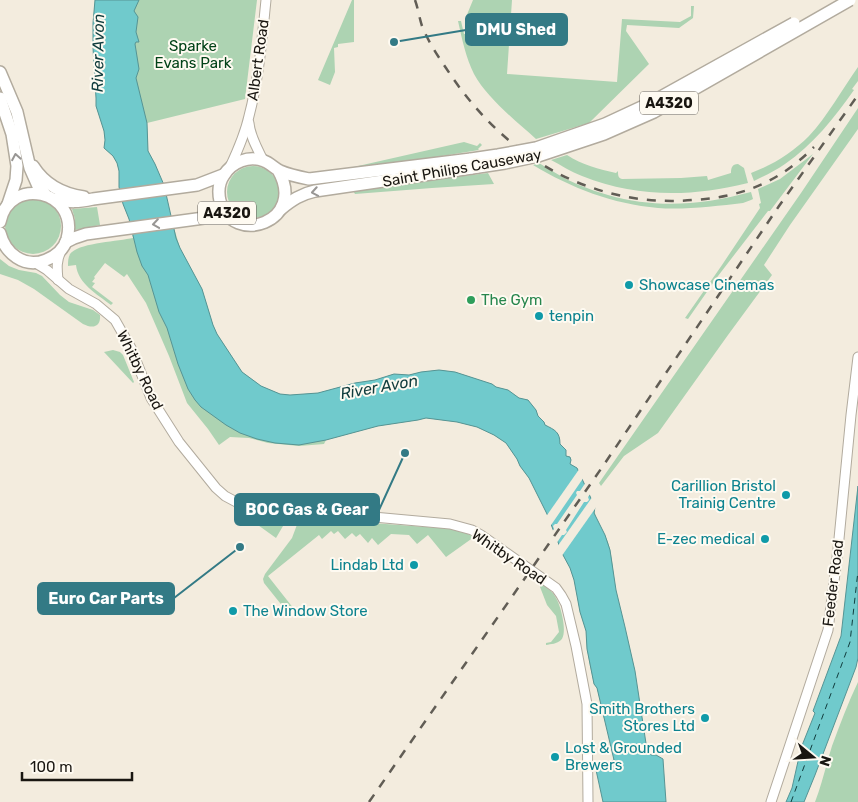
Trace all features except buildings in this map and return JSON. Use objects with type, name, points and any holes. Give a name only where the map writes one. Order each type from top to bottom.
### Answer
[{"type":"main road","name":"Saint Philips Causeway","points":[[281,209],[290,201],[307,193],[472,164],[498,155],[536,148],[605,124],[648,104],[835,0]]},
{"type":"main road","name":"Saint Philips Causeway","points":[[278,170],[309,180],[472,164],[505,163],[538,156],[604,134],[654,112],[850,0]]},
{"type":"main road","points":[[0,72],[17,112],[33,176],[38,186],[63,208],[68,218],[69,231],[63,246]]},
{"type":"main road","points":[[0,98],[12,134],[17,166],[16,180],[0,222]]},
{"type":"main road","points":[[28,158],[41,177],[55,189],[74,196],[93,198]]},
{"type":"main road","name":"A4320","points":[[8,204],[18,196],[31,192],[69,203],[93,198],[197,185],[227,171],[240,161],[251,158],[263,160],[278,170]]},
{"type":"main road","points":[[278,170],[286,189],[281,209]]},
{"type":"main road","name":"A4320","points":[[227,171],[220,184],[219,193],[225,211],[231,218],[242,224],[256,225],[272,219],[281,209]]},
{"type":"main road","name":"A4320","points":[[34,262],[44,261],[54,256],[74,238],[99,232],[204,218],[231,218]]},
{"type":"main road","points":[[0,233],[2,242],[8,251],[25,261],[34,262]]},
{"type":"street","name":"Albert Road","points":[[227,171],[240,146],[248,120],[258,70],[266,0]]},
{"type":"street","name":"Albert Road","points":[[248,120],[249,129],[263,160]]},
{"type":"street","points":[[58,280],[56,266],[63,246]]},
{"type":"street","name":"Whitby Road","points":[[34,262],[69,289],[96,304],[115,320],[131,348],[151,398],[179,442],[216,488],[226,496],[240,504],[253,506],[450,524],[472,530],[481,534],[556,588],[566,604],[588,704],[588,802]]},
{"type":"street","name":"Feeder Road","points":[[771,802],[828,630],[858,357]]},
{"type":"green space","points":[[95,0],[209,390],[487,411],[577,546],[605,723],[590,666],[586,631],[580,612],[574,579],[547,514],[529,478],[506,443],[477,427],[426,418],[378,426],[326,440],[324,444],[299,446],[230,437],[219,445],[187,403],[146,303],[127,274],[124,277],[105,263],[94,277],[92,282],[95,283],[92,287],[113,303],[111,305],[84,283],[80,278],[76,265],[68,266],[70,255],[77,249],[92,244],[133,238],[119,187],[117,163],[113,156],[104,148],[104,131],[96,106],[93,48]]},
{"type":"green space","name":"Sparke Evans Park","points":[[123,0],[257,0],[245,99],[147,123],[148,151],[155,164],[180,248],[202,289],[217,334],[242,372],[261,386],[280,394],[290,395],[318,393],[394,374],[409,375],[439,370],[455,372],[492,384],[508,390],[519,398],[528,400],[545,425],[558,434],[560,444],[566,450],[566,456],[570,457],[570,464],[577,468],[595,507],[597,520],[610,548],[616,592],[635,671],[554,451],[389,394],[244,396],[153,207]]},
{"type":"green space","points":[[352,0],[354,0],[354,42],[338,44],[338,47],[334,48],[335,72],[330,85],[318,80]]},
{"type":"green space","points":[[473,0],[512,0],[507,74],[617,82],[622,19],[680,22],[691,16],[691,6],[694,6],[693,18],[679,28],[627,25],[626,31],[649,64],[589,123],[536,139],[486,92],[471,68],[458,21],[461,21],[464,34],[468,34],[466,17]]},
{"type":"green space","points":[[858,67],[858,81],[852,89],[854,90],[822,130],[795,157],[754,181],[751,173],[782,157],[809,136]]},
{"type":"green space","points":[[858,108],[858,129],[764,265],[772,275],[658,433],[624,456],[601,486],[599,483]]},
{"type":"green space","points":[[464,142],[477,146],[480,143],[482,145],[479,150],[337,173],[336,171]]},
{"type":"green space","points":[[813,154],[718,276],[688,319],[685,318],[760,208],[759,204],[761,203],[758,189],[780,179]]},
{"type":"green space","points":[[567,155],[591,166],[616,173],[618,171],[619,177],[622,179],[707,176],[708,180],[731,173],[732,167],[738,164],[744,168],[748,183],[727,188],[685,193],[644,192],[603,183],[578,174],[551,160]]},
{"type":"green space","points":[[539,163],[579,185],[626,199],[662,204],[680,204],[715,200],[751,192],[753,199],[743,203],[689,208],[641,206],[609,199],[577,188],[533,165]]},
{"type":"green space","points":[[253,166],[267,170],[275,178],[279,192],[275,206],[267,214],[253,218],[239,214],[231,206],[227,192],[231,178],[239,170]]},
{"type":"green space","points":[[488,173],[494,184],[355,194],[352,189]]},
{"type":"green space","points":[[28,198],[38,198],[53,206],[59,215],[61,226],[59,237],[53,246],[38,254],[28,254],[17,249],[10,242],[5,231],[5,221],[10,210],[17,203]]},
{"type":"green space","points":[[97,207],[100,225],[75,230],[75,219],[72,209]]},
{"type":"green space","points":[[0,259],[9,266],[42,276],[69,302],[93,310],[100,315],[98,324],[93,327],[83,324],[34,289],[18,280],[0,274]]},
{"type":"green space","points":[[113,350],[123,355],[133,383],[104,352]]},
{"type":"green space","points":[[253,512],[276,514],[282,518],[283,526],[276,538],[248,518]]},
{"type":"green space","points":[[303,518],[454,529],[474,537],[446,557],[428,535],[417,544],[409,535],[391,534],[378,545],[372,538],[368,543],[360,534],[356,537],[352,533],[345,539],[338,531],[334,534],[331,531],[322,539],[319,535],[268,576],[294,609],[288,610],[284,608],[264,583],[263,579],[292,538],[298,522]]},
{"type":"green space","points":[[542,584],[556,598],[562,613],[564,626],[561,640],[546,645],[559,632],[556,616],[547,605],[540,587]]},
{"type":"green space","points":[[858,682],[858,802],[815,802],[832,746]]},
{"type":"water","name":"River Avon","points":[[95,0],[139,0],[134,11],[138,17],[136,32],[139,42],[135,44],[139,69],[136,78],[147,123],[148,151],[164,185],[180,248],[202,289],[217,334],[242,372],[261,386],[280,394],[290,395],[318,393],[394,374],[409,375],[439,370],[455,372],[508,390],[519,398],[528,400],[545,425],[558,434],[560,444],[566,450],[566,456],[570,457],[570,464],[577,468],[595,507],[594,513],[610,550],[616,590],[635,671],[647,750],[651,755],[656,755],[663,759],[666,802],[603,802],[596,770],[599,766],[614,760],[597,688],[594,684],[587,649],[586,631],[574,580],[547,514],[529,478],[506,443],[477,427],[426,418],[378,426],[299,445],[275,443],[240,433],[201,407],[195,400],[188,389],[178,364],[148,275],[142,266],[137,252],[119,187],[117,163],[113,156],[104,148],[104,131],[96,106],[93,48]]},
{"type":"water","points":[[858,486],[858,658],[856,667],[804,802],[786,802],[792,788],[801,748],[815,713],[813,711],[841,636]]},
{"type":"pier","points":[[580,468],[584,477],[549,528],[545,518]]},
{"type":"pier","points":[[586,482],[591,493],[588,497],[589,500],[584,502],[566,530],[567,532],[562,535],[556,546],[551,533],[554,529],[553,526],[557,524],[577,495],[577,491],[580,491]]},
{"type":"pier","points":[[593,496],[597,506],[561,557],[557,547]]},
{"type":"ferry route","points":[[791,802],[850,642],[858,571]]},
{"type":"railway","points":[[415,0],[427,37],[436,53],[475,107],[509,141],[528,155],[570,179],[593,188],[617,195],[655,200],[681,201],[728,195],[744,191],[774,178],[787,170],[814,147]]},
{"type":"railway","points":[[369,802],[603,466],[779,206],[858,95]]},
{"type":"place","name":"DMU Shed","points":[[394,42]]},
{"type":"place","name":"Showcase Cinemas","points":[[629,285]]},
{"type":"place","name":"The Gym","points":[[471,300]]},
{"type":"place","name":"tenpin","points":[[539,316]]},
{"type":"place","name":"BOC Gas & Gear","points":[[405,453]]},
{"type":"place","name":"Carillion Bristol Trainig Centre","points":[[786,495]]},
{"type":"place","name":"E-zec medical","points":[[765,539]]},
{"type":"place","name":"Euro Car Parts","points":[[240,547]]},
{"type":"place","name":"Lindab Ltd","points":[[414,565]]},
{"type":"place","name":"The Window Store","points":[[233,611]]},
{"type":"place","name":"Smith Brothers Stores Ltd","points":[[705,718]]},
{"type":"place","name":"Lost & Grounded Brewers","points":[[555,757]]}]
